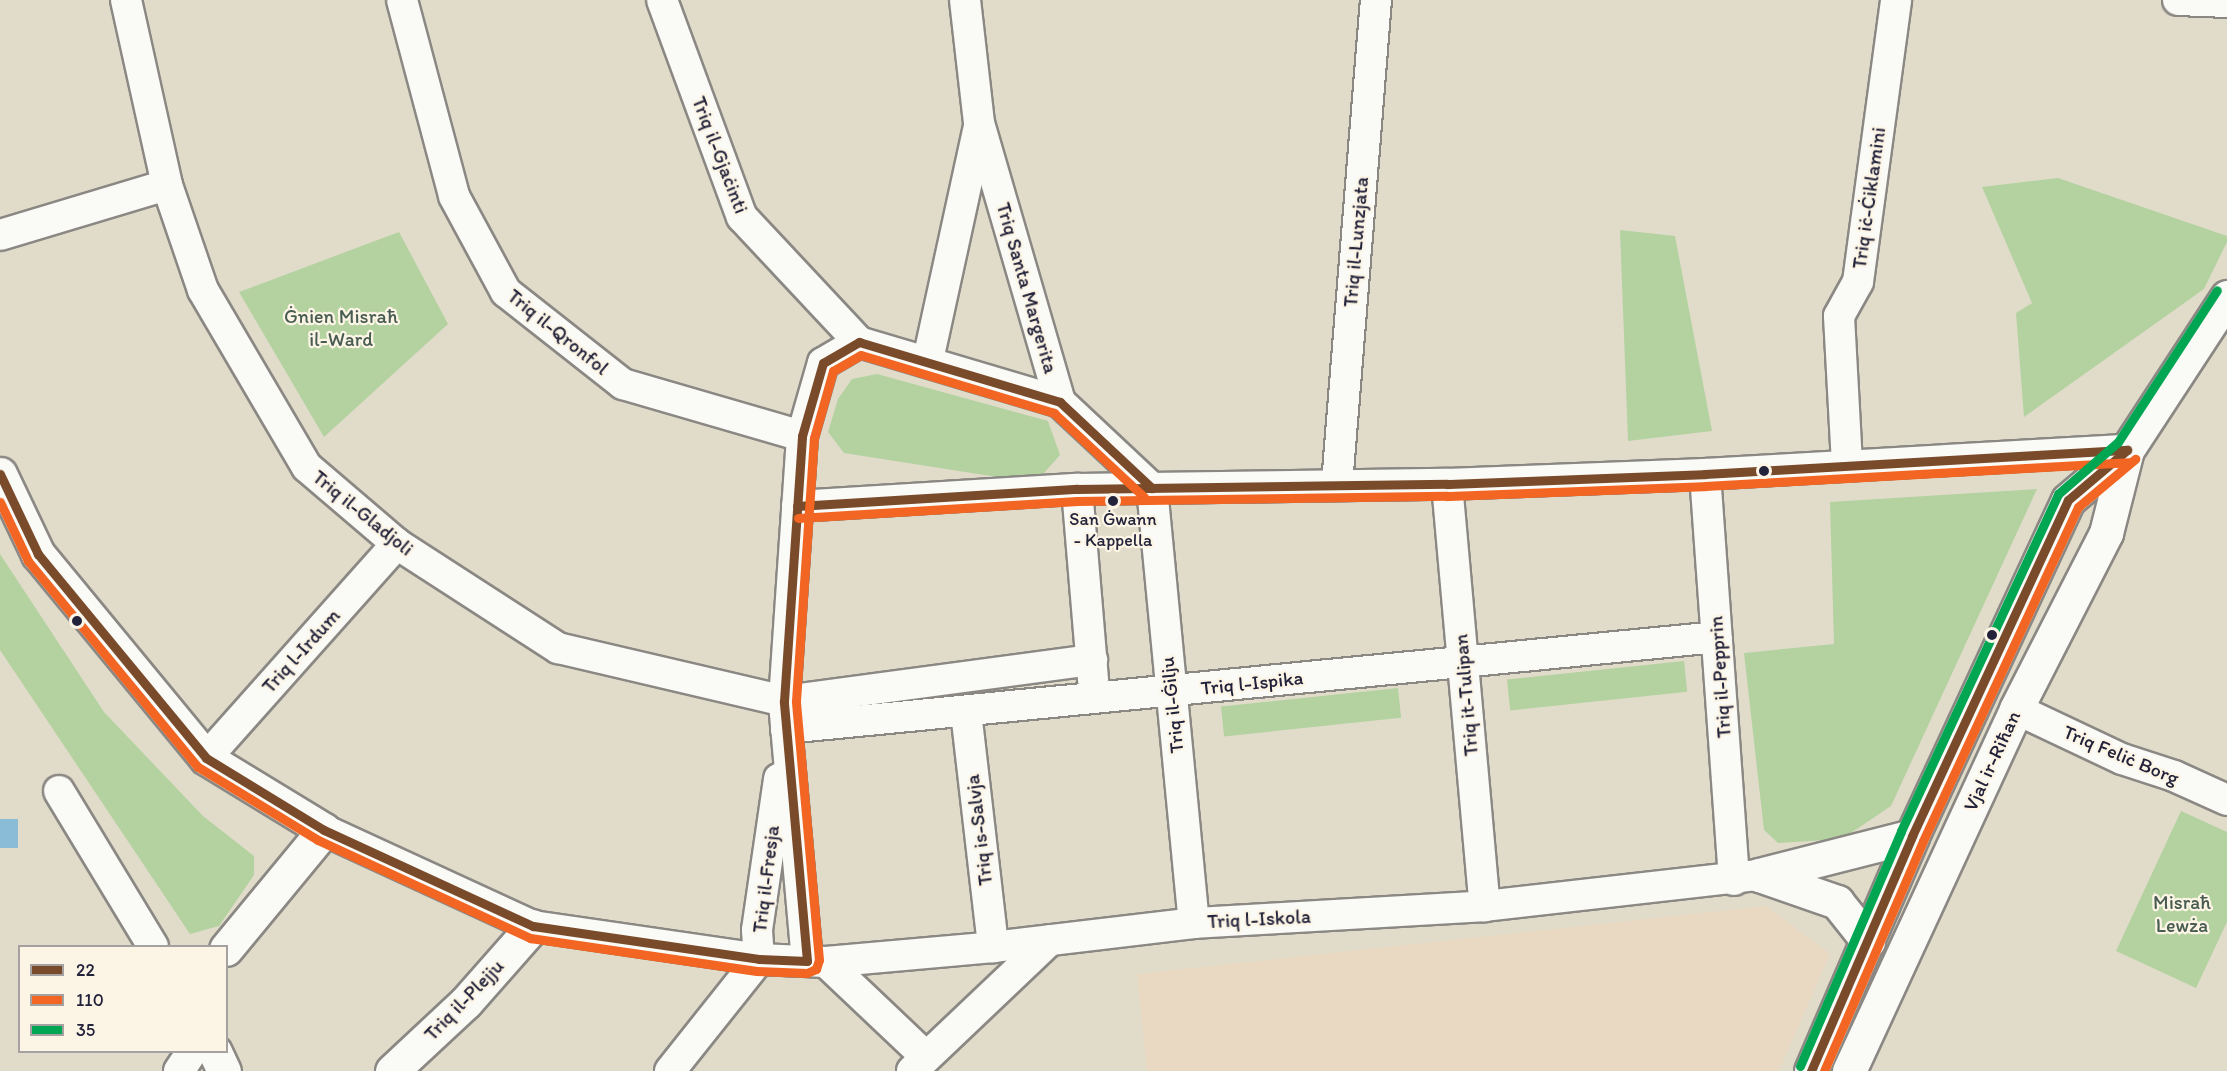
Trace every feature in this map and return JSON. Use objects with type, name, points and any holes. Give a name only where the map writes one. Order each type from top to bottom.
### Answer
[{"type":"main road","name":"Vjal ir-Riħan","points":[[1811,1071],[1912,836],[2068,500],[2127,450],[2227,297]]},
{"type":"main road","name":"Vjal ir-Riħan","points":[[1851,1070],[2016,709],[2106,533],[2127,450]]},
{"type":"main road","points":[[0,474],[38,554],[206,758],[324,830],[228,947]]},
{"type":"main road","points":[[1746,878],[1912,836]]},
{"type":"main road","points":[[1746,878],[1837,903],[1868,941]]},
{"type":"main road","name":"Triq il-Plejju","points":[[392,1071],[466,1002],[533,926]]},
{"type":"main road","points":[[215,1053],[224,1071]]},
{"type":"street","name":"Triq il-Gladjoli","points":[[126,0],[167,185],[203,291],[307,467],[397,544],[558,648],[785,715]]},
{"type":"street","name":"Triq il-Qronfol","points":[[402,0],[454,196],[506,292],[623,384],[802,436]]},
{"type":"street","name":"Triq il-Gjaċinti","points":[[662,0],[742,217],[859,342]]},
{"type":"street","name":"Triq Santa Margerita","points":[[965,0],[979,123],[1060,402]]},
{"type":"street","name":"Triq il-Lunzjata","points":[[1337,484],[1376,0]]},
{"type":"street","name":"Triq iċ-Ċiklamini","points":[[1847,464],[1839,316],[1858,282],[1896,0]]},
{"type":"street","points":[[2178,0],[2227,2]]},
{"type":"street","name":"Triq Santa Margerita","points":[[928,360],[979,123]]},
{"type":"street","points":[[0,235],[167,185]]},
{"type":"street","points":[[802,436],[823,363],[859,342],[928,360],[1060,402],[1152,488]]},
{"type":"street","name":"Triq il-Fresja","points":[[759,959],[757,930],[785,715],[802,436]]},
{"type":"street","points":[[797,506],[1077,489],[1447,484],[1705,474],[1847,464],[2127,450]]},
{"type":"street","name":"Triq il-Pepprin","points":[[1705,474],[1717,637],[1746,878]]},
{"type":"street","name":"Triq it-Tulipan","points":[[1447,484],[1485,906]]},
{"type":"street","name":"Triq il-Ġilju","points":[[1152,488],[1194,923]]},
{"type":"street","points":[[1077,489],[1095,698]]},
{"type":"street","name":"Triq l-Irdum","points":[[206,758],[397,544]]},
{"type":"street","name":"Triq l-Ispika","points":[[785,715],[966,712],[1717,637]]},
{"type":"street","points":[[785,715],[1092,660]]},
{"type":"street","name":"Triq Feliċ Borg","points":[[2016,709],[2122,759],[2174,776],[2227,800]]},
{"type":"street","name":"Triq is-Salvja","points":[[966,712],[993,947]]},
{"type":"street","name":"Triq il-Fresja","points":[[785,715],[816,961]]},
{"type":"street","points":[[58,791],[152,945]]},
{"type":"street","name":"Triq l-Iskola","points":[[324,830],[533,926],[759,959],[816,961],[993,947],[1194,923],[1485,906],[1746,878]]},
{"type":"street","points":[[816,961],[919,1064],[1050,940]]},
{"type":"street","points":[[670,1071],[759,959]]},
{"type":"street","points":[[179,1071],[191,1053]]},
{"type":"shaded area","points":[[1766,906],[1830,954],[1779,1071],[1147,1071],[1137,974]]},
{"type":"green space","points":[[2058,178],[2227,236],[2227,242],[2204,289],[2024,417],[2016,313],[2032,303],[1982,187]]},
{"type":"green space","points":[[1620,230],[1675,236],[1712,431],[1628,441]]},
{"type":"green space","name":"Ġnien Misraħ il-Ward","points":[[399,232],[448,324],[324,437],[239,292]]},
{"type":"green space","points":[[877,374],[1048,421],[1060,455],[1035,483],[844,453],[828,432],[838,399],[852,379]]},
{"type":"green space","points":[[2037,489],[1891,806],[1842,839],[1778,843],[1764,830],[1744,653],[1834,644],[1830,502]]},
{"type":"green space","points":[[0,554],[104,712],[203,816],[254,856],[254,875],[219,926],[190,934],[0,650]]},
{"type":"green space","points":[[1684,661],[1687,692],[1510,710],[1507,680]]},
{"type":"green space","points":[[1398,688],[1401,718],[1224,736],[1221,707]]},
{"type":"green space","name":"Misraħ Lewża","points":[[2181,811],[2227,832],[2227,922],[2196,988],[2116,951]]},
{"type":"water","points":[[0,819],[18,819],[18,848],[0,848]]},
{"type":"transit line","name":"35","points":[[1800,1066],[1901,831],[2058,494],[2118,442],[2217,290]]},
{"type":"transit line","name":"22","points":[[0,474],[38,554],[206,758],[324,830],[533,926],[759,959],[807,961],[784,701],[802,436],[823,363],[859,342],[1060,402],[1152,488]]},
{"type":"transit line","name":"110","points":[[0,502],[28,561],[198,767],[318,840],[530,938],[757,971],[807,973],[816,969],[819,960],[796,701],[814,438],[833,371],[861,355],[1054,413],[1144,497]]},
{"type":"transit line","name":"22","points":[[797,506],[1077,489],[1447,484],[1705,474],[2127,450]]},
{"type":"transit line","name":"22","points":[[1811,1071],[1912,836],[2068,500],[2127,450]]},
{"type":"transit line","name":"110","points":[[1824,1071],[1923,841],[2078,507],[2135,459]]},
{"type":"transit line","name":"110","points":[[798,518],[1077,501],[1447,496],[1705,486],[2128,462]]},
{"type":"place","name":"San Ġwann - Kappella","points":[[1113,501]]}]
